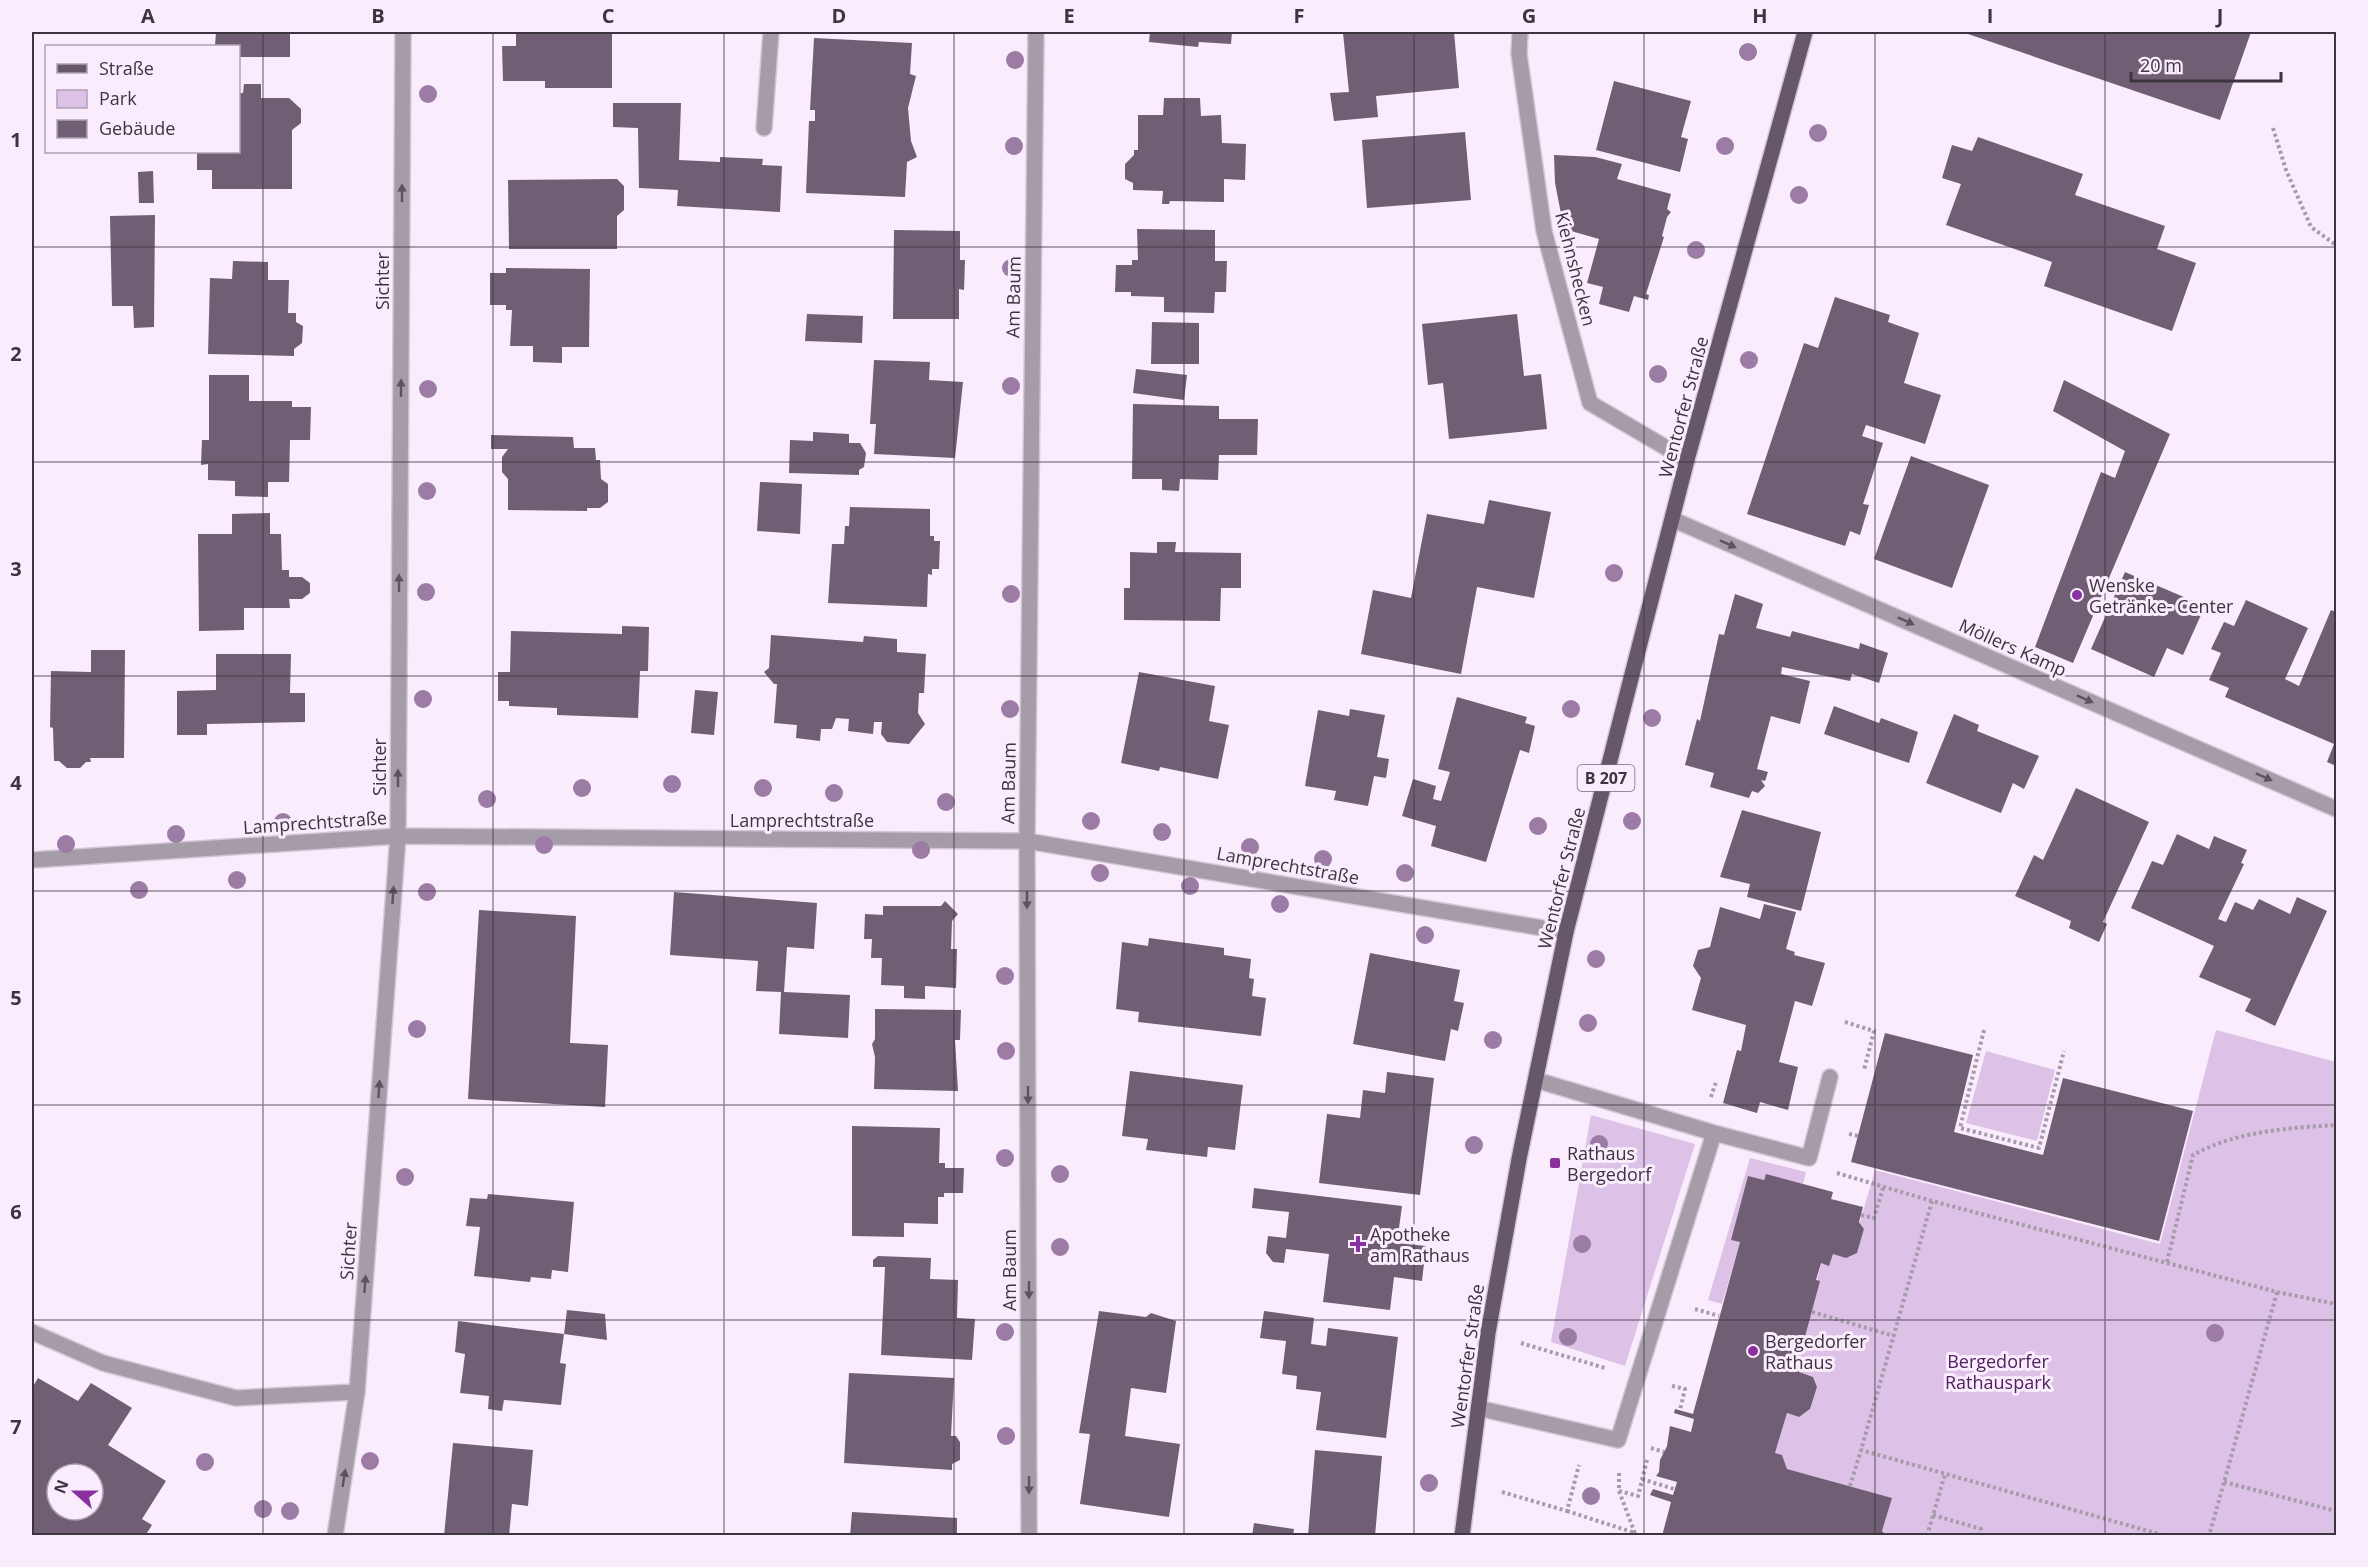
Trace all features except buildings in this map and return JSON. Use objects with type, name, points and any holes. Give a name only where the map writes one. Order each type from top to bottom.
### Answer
[{"type":"main road","name":"Wentorfer Straße","points":[[1462,1536],[1488,1333],[1566,932],[1674,520],[1687,460],[1805,32]]},
{"type":"street","name":"Sichter","points":[[335,1536],[357,1392],[398,836],[403,32]]},
{"type":"street","points":[[764,128],[771,32]]},
{"type":"street","name":"Am Baum","points":[[1029,1536],[1027,841],[1036,32]]},
{"type":"street","name":"Kiehnshecken","points":[[1520,32],[1519,54],[1544,231],[1590,402],[1687,460]]},
{"type":"street","name":"Möllers Kamp","points":[[1674,520],[2337,809]]},
{"type":"street","name":"Lamprechtstraße","points":[[32,860],[398,836],[1027,841],[1566,932]]},
{"type":"street","points":[[1536,1080],[1714,1133],[1809,1158],[1830,1077]]},
{"type":"street","points":[[1478,1408],[1618,1440],[1714,1133]]},
{"type":"street","points":[[32,1332],[103,1363],[236,1398],[357,1392]]},
{"type":"path","points":[[2273,128],[2286,170],[2311,227],[2337,245]]},
{"type":"path","points":[[1984,1030],[1960,1128],[2038,1148],[2064,1051]]},
{"type":"path","points":[[2167,1262],[2193,1155],[2213,1144],[2284,1129],[2337,1125]]},
{"type":"path","points":[[1809,1158],[1844,1177],[1932,1202],[2277,1292],[2337,1304]]},
{"type":"path","points":[[1861,1215],[1874,1218],[1882,1188]]},
{"type":"path","points":[[1850,1486],[1932,1202]]},
{"type":"path","points":[[2209,1536],[2277,1292]]},
{"type":"path","points":[[1689,1307],[1719,1316]]},
{"type":"path","points":[[1812,1312],[1894,1336]]},
{"type":"path","points":[[1488,1333],[1637,1378]]},
{"type":"path","points":[[1667,1384],[1685,1389],[1680,1410]]},
{"type":"path","points":[[1567,1510],[1588,1433]]},
{"type":"path","points":[[1618,1440],[1619,1491],[1635,1534]]},
{"type":"path","points":[[1650,1448],[1665,1452]]},
{"type":"path","points":[[1861,1450],[2166,1536]]},
{"type":"path","points":[[1927,1536],[1945,1474]]},
{"type":"path","points":[[1642,1479],[1674,1489]]},
{"type":"path","points":[[2224,1482],[2337,1511]]},
{"type":"path","points":[[1469,1483],[1567,1510],[1635,1534]]},
{"type":"path","points":[[1619,1491],[1638,1496],[1640,1485]]},
{"type":"path","points":[[1933,1515],[1981,1529],[1979,1536]]},
{"type":"green space","name":"Bergedorfer Rathauspark","points":[[2216,1030],[2336,1062],[2336,1535],[1887,1535],[1882,1531],[1891,1498],[1787,1469],[1782,1455],[1775,1453],[1787,1413],[1799,1417],[1810,1409],[1817,1387],[1799,1372],[1802,1361],[1794,1359],[1798,1342],[1803,1343],[1821,1263],[1829,1265],[1833,1254],[1846,1257],[1857,1253],[1864,1229],[1860,1222],[1875,1170],[2160,1244]]},
{"type":"green space","points":[[1986,1051],[2055,1070],[2037,1141],[1966,1123]]},
{"type":"green space","points":[[1591,1115],[1695,1144],[1625,1366],[1551,1342]]},
{"type":"green space","points":[[1750,1158],[1806,1172],[1803,1184],[1766,1175],[1732,1240],[1740,1242],[1722,1304],[1708,1300]]},
{"type":"place","name":"Wenske Getränke- Center","points":[[2077,595]]},
{"type":"place","name":"Rathaus Bergedorf","points":[[1555,1163]]},
{"type":"place","name":"Apotheke am Rathaus","points":[[1358,1244]]},
{"type":"place","name":"Bergedorfer Rathaus","points":[[1753,1351]]}]
